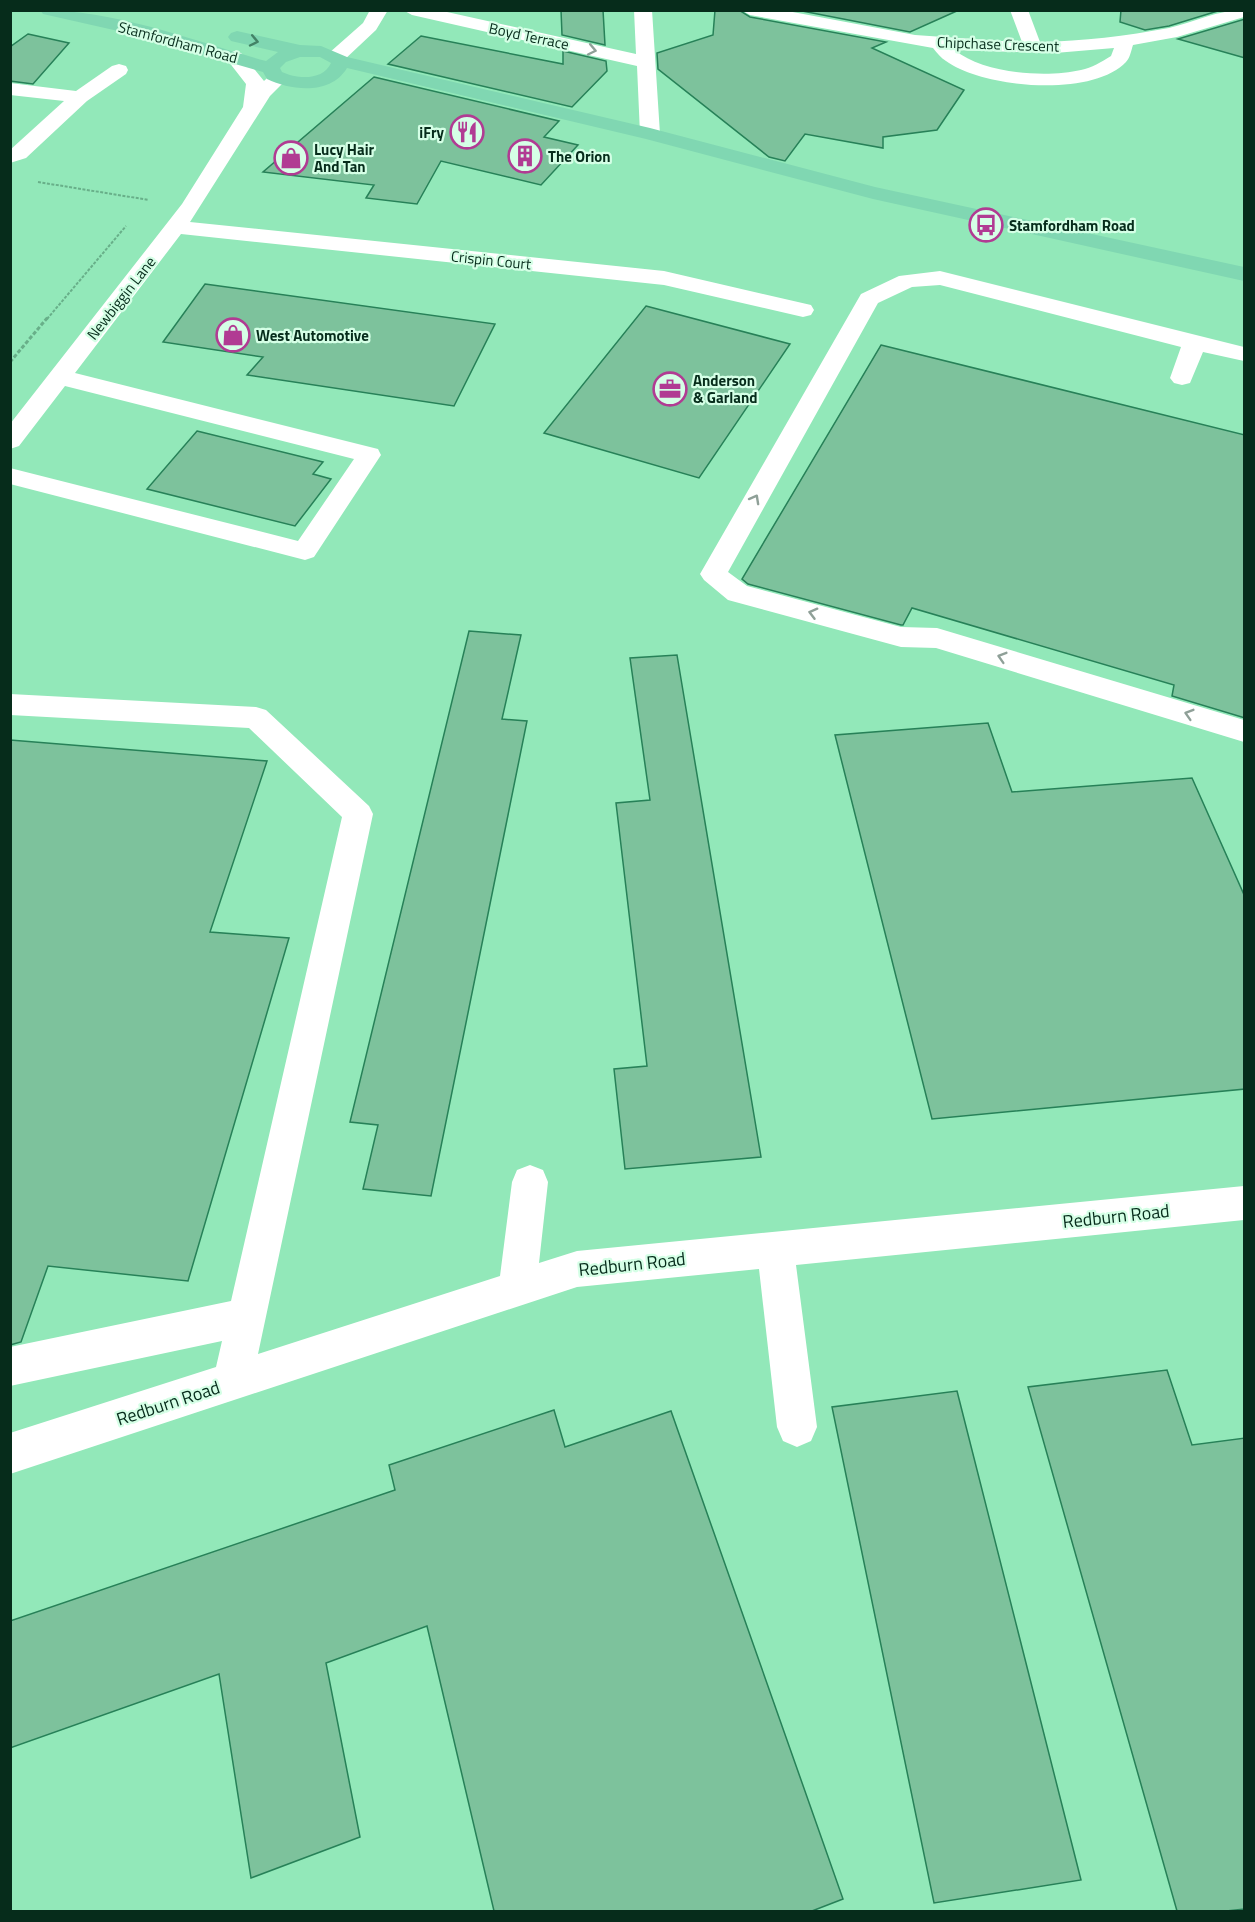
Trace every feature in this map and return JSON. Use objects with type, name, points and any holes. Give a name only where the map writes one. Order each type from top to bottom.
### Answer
[{"type":"main road","name":"Stamfordham Road","points":[[49,10],[131,29],[234,57],[274,73],[314,81]]},
{"type":"main road","name":"Stamfordham Road","points":[[115,10],[195,28]]},
{"type":"main road","name":"Stamfordham Road","points":[[219,33],[334,57]]},
{"type":"main road","points":[[274,73],[280,57],[300,51]]},
{"type":"main road","points":[[314,81],[335,73],[339,68],[334,57]]},
{"type":"main road","points":[[334,57],[497,100],[650,134],[873,194],[1245,274]]},
{"type":"main road","points":[[314,81],[372,83],[497,100]]},
{"type":"street","name":"Boyd Terrace","points":[[412,10],[645,62]]},
{"type":"street","points":[[505,31],[508,10]]},
{"type":"street","points":[[644,10],[650,134]]},
{"type":"street","name":"Chipchase Crescent","points":[[750,10],[938,43],[1033,47],[1125,41],[1219,21],[1245,11]]},
{"type":"street","points":[[1019,10],[1033,47]]},
{"type":"street","points":[[334,57],[374,18]]},
{"type":"street","points":[[938,43],[956,60],[979,70],[1010,77],[1046,79],[1077,77],[1098,71],[1119,59],[1125,41]]},
{"type":"street","points":[[234,57],[256,82],[253,109]]},
{"type":"street","points":[[10,157],[18,154],[80,97],[119,70]]},
{"type":"street","name":"Newbiggin Lane","points":[[10,441],[176,227],[274,73]]},
{"type":"street","points":[[14,81],[80,97]]},
{"type":"street","name":"Newbiggin Lane","points":[[226,151],[277,105],[314,81]]},
{"type":"street","name":"Crispin Court","points":[[176,227],[664,278],[803,310]]},
{"type":"street","points":[[1245,354],[940,278],[908,281],[898,285],[869,299],[713,574],[738,593],[901,637],[937,638],[1245,731]]},
{"type":"street","points":[[1182,378],[1194,343]]},
{"type":"street","points":[[10,476],[305,550],[369,454],[60,377]]},
{"type":"street","points":[[10,704],[256,718],[358,814],[232,1382]]},
{"type":"street","points":[[517,1289],[530,1182]]},
{"type":"street","name":"Redburn Road","points":[[10,1454],[578,1269],[1245,1203]]},
{"type":"street","points":[[775,1249],[797,1427]]},
{"type":"street","points":[[10,1367],[246,1317]]},
{"type":"path","points":[[33,182],[149,200],[141,208]]},
{"type":"path","points":[[10,362],[126,226]]},
{"type":"building","points":[[561,10],[603,10],[605,45],[562,35]]},
{"type":"building","points":[[715,10],[739,10],[750,17],[886,42],[872,48],[964,90],[937,130],[883,137],[883,148],[805,134],[785,161],[769,157],[658,69],[657,53],[713,35]]},
{"type":"building","points":[[797,10],[959,10],[910,32]]},
{"type":"building","points":[[1121,10],[1221,10],[1169,26],[1145,30],[1120,22]]},
{"type":"building","points":[[1245,19],[1245,58],[1178,39]]},
{"type":"building","points":[[28,34],[69,43],[33,84],[10,81],[10,47]]},
{"type":"building","points":[[421,36],[563,64],[563,51],[606,61],[607,71],[572,107],[388,64]]},
{"type":"building","points":[[374,77],[559,121],[544,137],[578,145],[541,185],[441,161],[417,204],[366,198],[374,185],[263,172]]},
{"type":"building","points":[[205,284],[495,324],[454,406],[247,375],[263,357],[163,342]]},
{"type":"building","name":"Anderson & Garland","points":[[646,306],[790,344],[699,478],[544,433]]},
{"type":"building","points":[[881,345],[1245,435],[1245,718],[1172,696],[1174,685],[912,608],[901,625],[748,584],[742,579]]},
{"type":"building","points":[[197,431],[323,462],[313,474],[331,479],[295,526],[147,489]]},
{"type":"building","points":[[469,631],[521,635],[502,719],[527,721],[431,1196],[363,1189],[378,1125],[350,1122]]},
{"type":"building","points":[[677,655],[761,1157],[625,1169],[614,1069],[647,1066],[616,803],[650,800],[630,658]]},
{"type":"building","points":[[988,723],[1012,792],[1192,778],[1245,897],[1245,1089],[932,1119],[835,735]]},
{"type":"building","points":[[10,740],[267,761],[210,932],[289,938],[188,1281],[48,1266],[21,1342],[10,1345]]},
{"type":"building","points":[[1167,1370],[1192,1445],[1245,1438],[1245,1909],[1177,1911],[1028,1387]]},
{"type":"building","points":[[957,1391],[1081,1880],[934,1903],[832,1407]]},
{"type":"building","points":[[554,1410],[565,1447],[671,1411],[843,1899],[812,1911],[494,1911],[427,1626],[326,1663],[360,1837],[251,1878],[219,1674],[10,1748],[10,1621],[395,1490],[389,1465]]},
{"type":"place","name":"iFry","points":[[467,132]]},
{"type":"place","name":"The Orion","points":[[525,156]]},
{"type":"place","name":"Lucy Hair And Tan","points":[[291,158]]},
{"type":"place","name":"Stamfordham Road","points":[[986,225]]},
{"type":"place","name":"West Automotive","points":[[233,335]]},
{"type":"place","name":"Anderson & Garland","points":[[670,389]]}]
